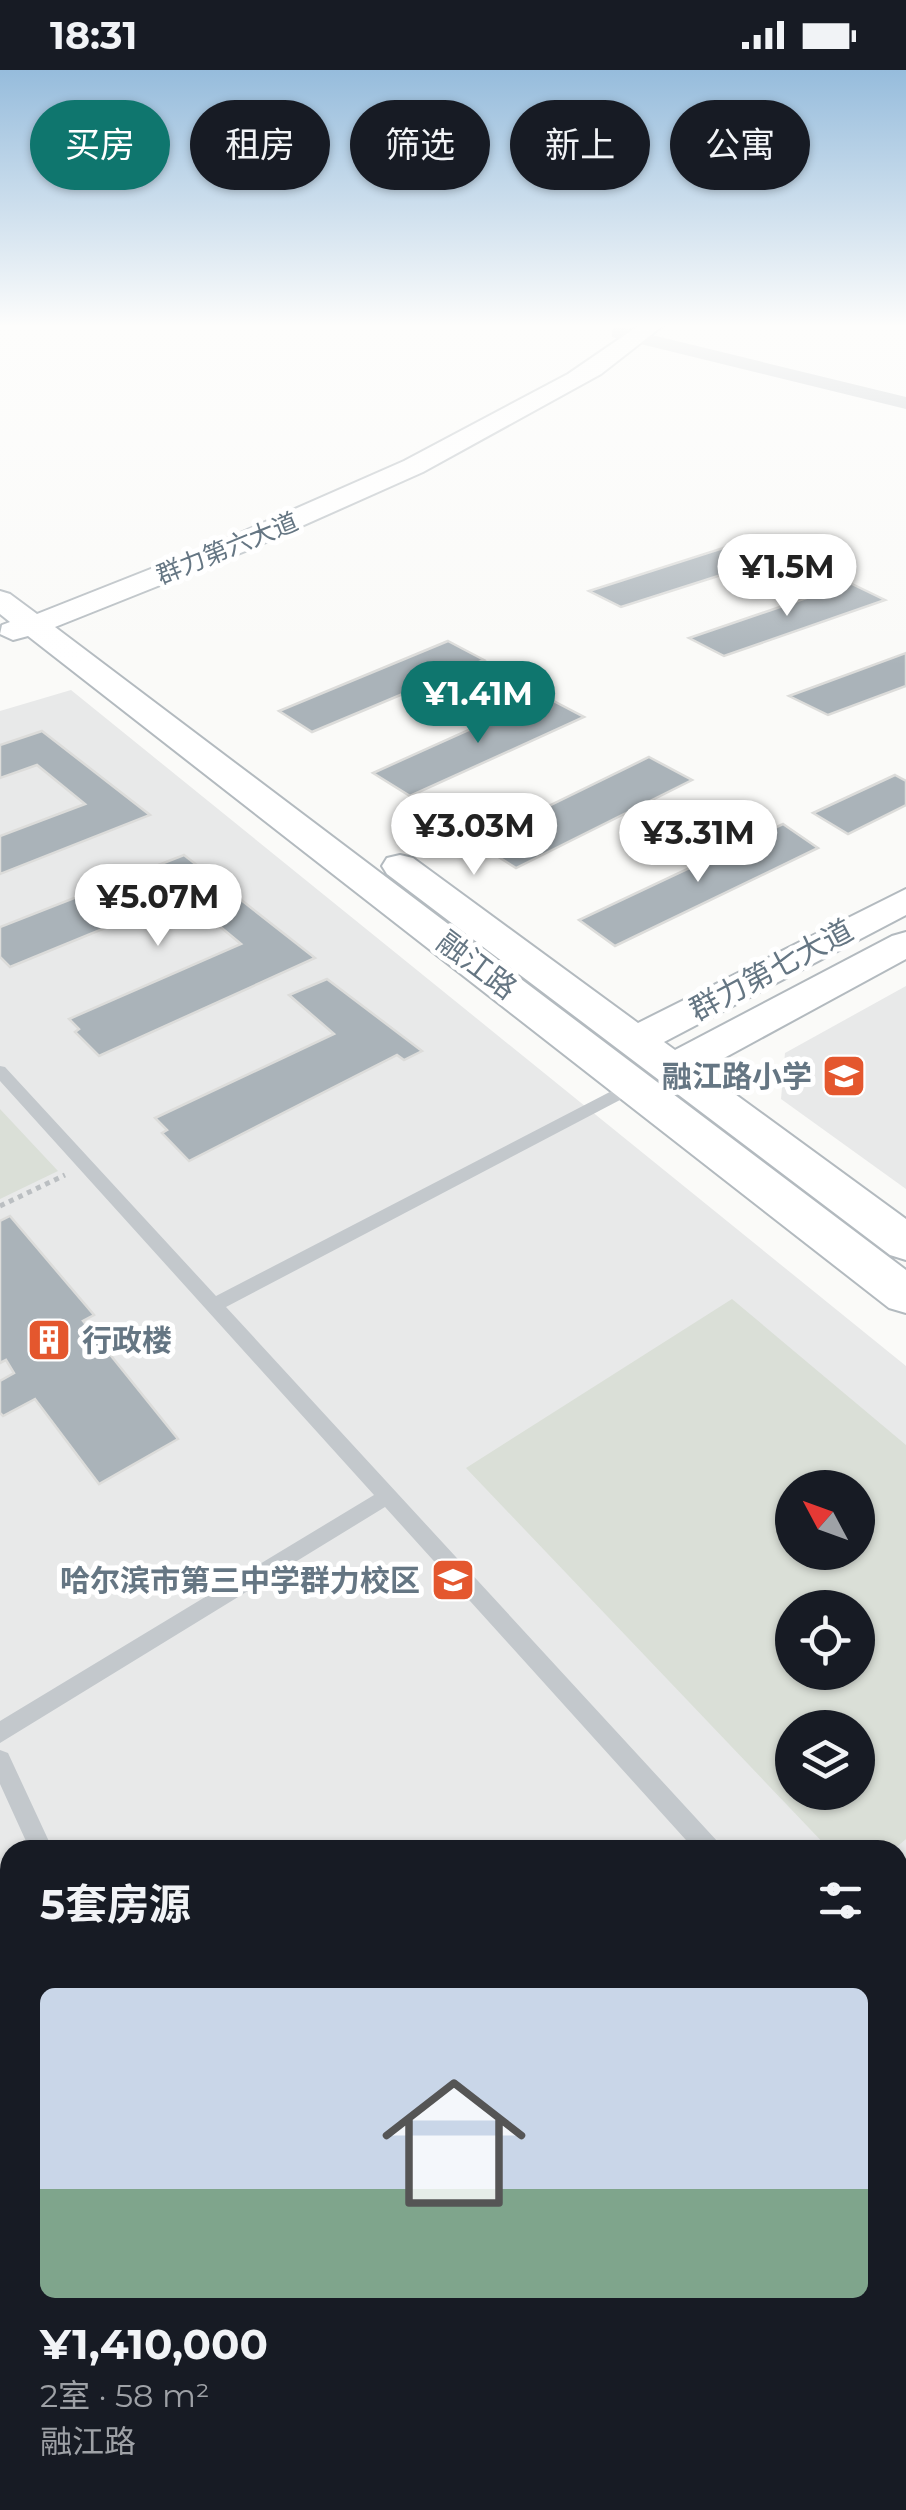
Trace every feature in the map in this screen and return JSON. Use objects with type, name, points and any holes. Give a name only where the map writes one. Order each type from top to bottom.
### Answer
[{"type":"main road","name":"群力第六大道","points":[[23,616],[390,478],[466,438]]},
{"type":"main road","name":"融江路","points":[[0,572],[23,616],[906,1295]]},
{"type":"main road","name":"融江路","points":[[23,616],[675,1067],[906,1244]]},
{"type":"main road","name":"群力第七大道","points":[[637,1040],[906,900]]},
{"type":"main road","name":"群力第七大道","points":[[675,1067],[906,944]]},
{"type":"lane","points":[[0,1071],[701,1840]]},
{"type":"lane","points":[[212,1306],[635,1086]]},
{"type":"lane","points":[[0,1734],[386,1497]]},
{"type":"lane","points":[[0,1760],[37,1840]]},
{"type":"path","points":[[0,1206],[86,1165]]},
{"type":"shaded area","name":"哈尔滨市第三中学群力校区","points":[[71,690],[906,1366],[906,1840],[0,1840],[0,711]]},
{"type":"shaded area","name":"融江路小学","points":[[906,986],[906,1189],[781,1099],[785,1053]]},
{"type":"shaded area","points":[[0,1109],[58,1171],[0,1199]]},
{"type":"shaded area","points":[[732,1299],[906,1445],[905,1840],[820,1840],[792,1810],[875,1810],[875,1710],[775,1710],[775,1792],[466,1468]]},
{"type":"building","points":[[748,540],[781,556],[621,607],[589,591]]},
{"type":"building","points":[[850,583],[885,600],[724,656],[689,638]]},
{"type":"building","points":[[448,641],[484,660],[312,732],[279,711]]},
{"type":"building","points":[[906,653],[906,686],[828,715],[789,696]]},
{"type":"building","points":[[544,696],[584,717],[410,796],[373,773]]},
{"type":"building","points":[[42,731],[150,815],[0,874],[0,836],[85,804],[37,765],[0,778],[0,745]]},
{"type":"building","points":[[649,757],[692,780],[516,868],[475,842]]},
{"type":"building","points":[[895,775],[906,781],[906,805],[848,834],[813,813]]},
{"type":"building","points":[[783,824],[818,848],[615,946],[579,920]]},
{"type":"building","points":[[184,855],[315,958],[99,1056],[75,1032],[79,1029],[69,1019],[241,944],[183,896],[10,967],[0,957],[0,927]]},
{"type":"building","points":[[327,979],[422,1051],[404,1060],[397,1055],[189,1161],[162,1133],[167,1130],[155,1118],[334,1034],[289,995]]},
{"type":"building","name":"行政楼","points":[[10,1216],[94,1315],[83,1321],[178,1439],[99,1484],[35,1399],[3,1416],[0,1413],[0,1381],[14,1373],[6,1360],[0,1363],[0,1221]]},
{"type":"place","name":"融江路小学","points":[[844,1076]]},
{"type":"place","name":"行政楼","points":[[49,1340]]},
{"type":"place","name":"哈尔滨市第三中学群力校区","points":[[453,1580]]}]
